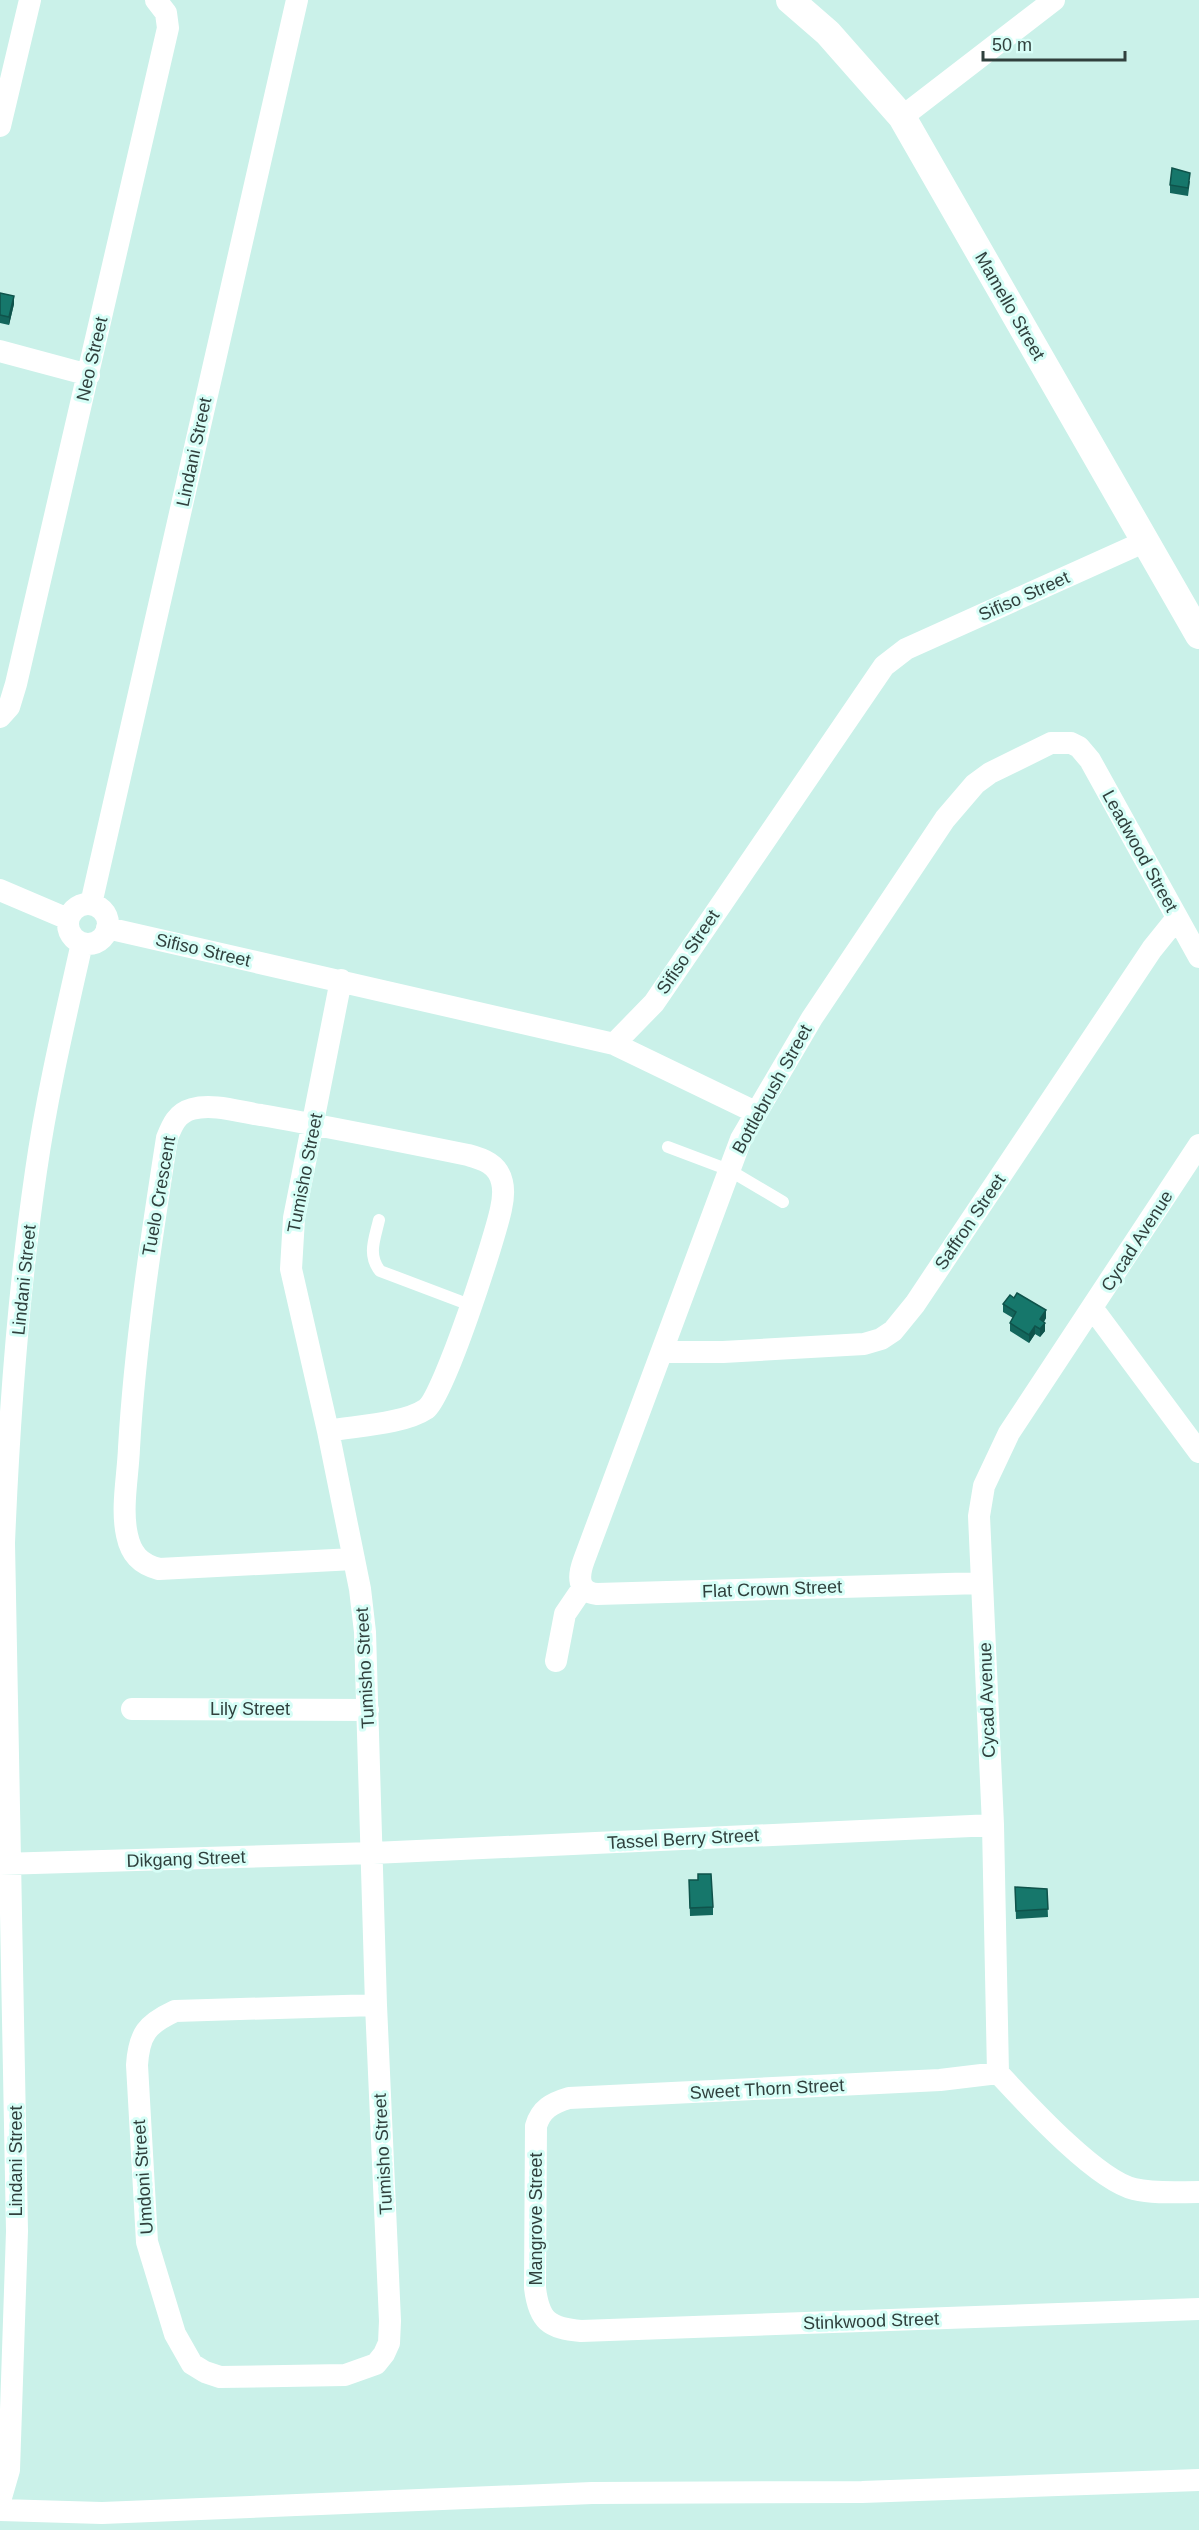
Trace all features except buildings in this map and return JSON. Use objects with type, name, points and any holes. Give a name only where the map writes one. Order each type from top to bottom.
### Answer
[{"type":"street","points":[[0,126],[30,0]]},
{"type":"street","name":"Neo Street","points":[[0,717],[9,707],[16,684],[168,28],[166,13],[156,0]]},
{"type":"street","name":"Lindani Street","points":[[91,904],[297,0]]},
{"type":"street","name":"Mamello Street","points":[[790,0],[828,33],[902,117],[1199,635]]},
{"type":"street","points":[[902,117],[1054,0]]},
{"type":"street","points":[[0,351],[89,375]]},
{"type":"street","name":"Sifiso Street","points":[[107,928],[614,1044],[654,1003],[884,666],[906,649],[1146,541]]},
{"type":"street","name":"Bottlebrush Street","points":[[556,1661],[565,1614],[581,1580],[729,1170],[755,1112],[812,1018],[962,797],[990,773],[1041,747],[1061,742],[1079,747]]},
{"type":"street","name":"Leadwood Street","points":[[1079,747],[1090,760],[1199,957]]},
{"type":"street","points":[[0,890],[68,919]]},
{"type":"street","points":[[91,904],[105,913],[107,928],[96,942],[82,943],[70,934],[68,919],[74,909],[91,904]]},
{"type":"street","name":"Saffron Street","points":[[663,1352],[723,1352],[845,1346],[881,1340],[893,1331],[915,1304],[1152,949],[1176,918]]},
{"type":"street","name":"Lindani Street","points":[[3,2492],[17,2231],[15,2028],[4,1864],[4,1543],[14,1374],[36,1170],[61,1036],[82,943]]},
{"type":"street","name":"Tumisho Street","points":[[341,980],[294,1218],[291,1269],[328,1431],[354,1559],[365,1632],[376,2005],[390,2321],[388,2343],[375,2364]]},
{"type":"street","points":[[614,1044],[755,1112]]},
{"type":"street","name":"Tuelo Crescent","points":[[328,1431],[413,1415],[427,1408],[443,1382],[501,1209],[502,1181],[498,1171],[484,1160],[468,1155],[314,1124],[207,1107],[193,1108],[181,1114],[172,1125],[167,1138],[149,1254],[131,1421],[125,1518],[127,1536],[137,1559],[159,1569],[354,1559]]},
{"type":"street","name":"Cycad Avenue","points":[[998,2073],[993,1825],[980,1516],[990,1470],[1009,1434],[1199,1144]]},
{"type":"street","points":[[1093,1309],[1199,1452]]},
{"type":"street","name":"Flat Crown Street","points":[[581,1580],[597,1594],[982,1583]]},
{"type":"street","name":"Lily Street","points":[[132,1709],[368,1710]]},
{"type":"street","name":"Tassel Berry Street","points":[[373,1853],[993,1825]]},
{"type":"street","name":"Dikgang Street","points":[[4,1864],[373,1853]]},
{"type":"street","name":"Umdoni Street","points":[[375,2364],[345,2375],[235,2378],[205,2372],[192,2364],[176,2334],[147,2242],[137,2065],[138,2051],[148,2027],[175,2012],[376,2005]]},
{"type":"street","points":[[998,2073],[1038,2114],[1114,2180],[1132,2189],[1151,2192],[1199,2192]]},
{"type":"street","name":"Sweet Thorn Street","points":[[540,2115],[547,2107],[569,2098],[940,2080],[998,2073]]},
{"type":"street","name":"Mangrove Street","points":[[540,2115],[536,2139],[535,2288],[538,2307],[546,2321]]},
{"type":"street","name":"Stinkwood Street","points":[[546,2321],[560,2329],[581,2331],[1199,2310]]},
{"type":"street","points":[[0,2510],[102,2513],[592,2493],[862,2492],[1199,2480]]},
{"type":"lane","points":[[668,1147],[729,1170],[783,1202]]},
{"type":"lane","points":[[379,1220],[372,1251],[374,1263],[380,1271],[470,1305]]}]
